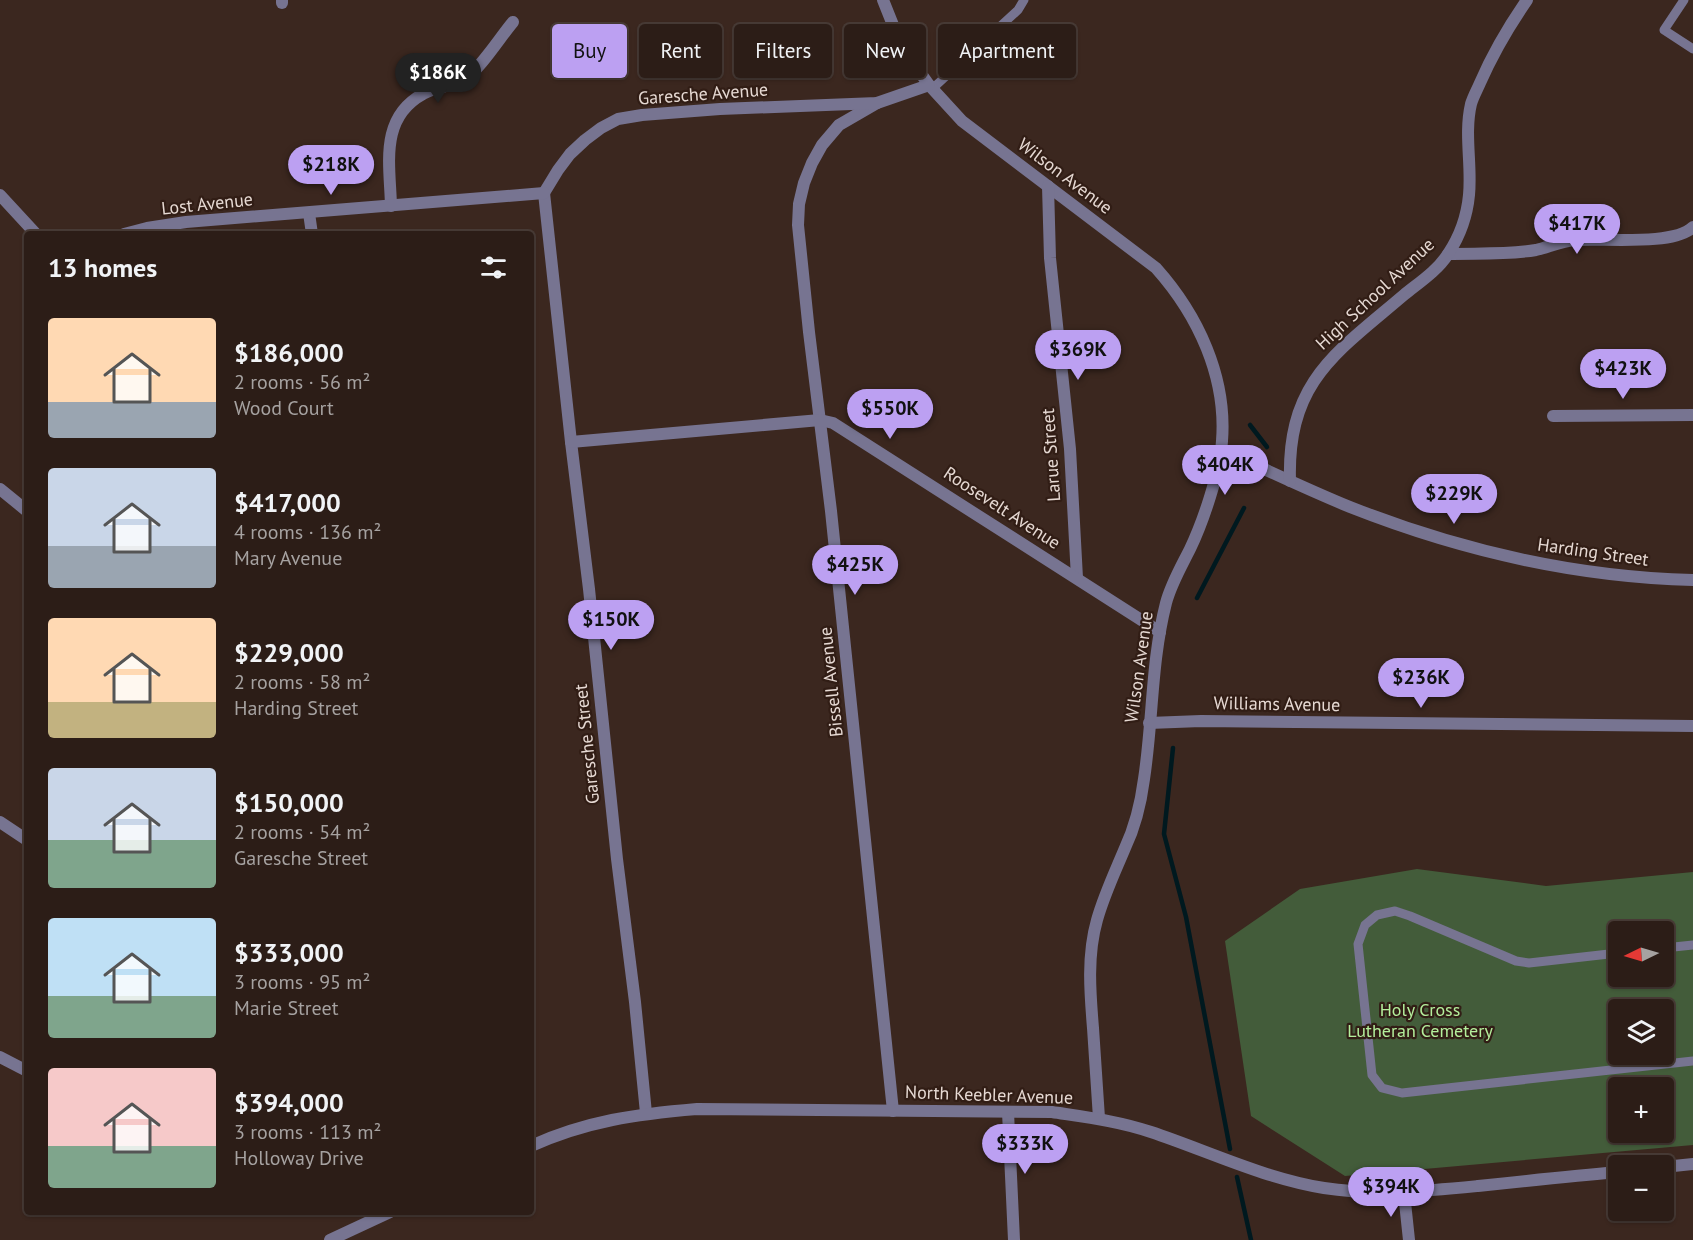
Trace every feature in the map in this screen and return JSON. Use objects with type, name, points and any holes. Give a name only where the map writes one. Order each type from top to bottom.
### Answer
[{"type":"street","name":"Wilson Avenue","points":[[883,0],[909,57],[931,87],[962,121],[1156,268],[1184,303],[1197,325],[1210,354],[1218,385],[1222,410],[1222,442],[1215,476],[1191,547],[1173,583],[1160,632],[1155,656],[1144,779],[1137,815],[1106,891],[1096,921],[1091,949],[1089,977],[1099,1119]]},
{"type":"street","name":"High School Avenue","points":[[1290,482],[1289,458],[1295,424],[1307,391],[1320,371],[1335,353],[1441,263],[1458,236],[1470,194],[1468,145],[1472,103],[1488,64],[1527,0]]},
{"type":"street","points":[[391,206],[389,144],[393,127],[400,115],[409,104],[423,94],[456,84],[468,77],[513,22]]},
{"type":"street","name":"Garesche Avenue","points":[[544,193],[570,154],[601,128],[618,119],[720,109],[877,104],[931,87]]},
{"type":"street","name":"Bissell Avenue","points":[[877,104],[839,125],[822,145],[808,173],[799,204],[798,225],[831,511],[893,1111]]},
{"type":"street","name":"Larue Street","points":[[1048,186],[1050,258],[1070,450],[1077,578]]},
{"type":"street","name":"Lost Avenue","points":[[136,231],[186,222],[544,193]]},
{"type":"street","name":"Garesche Street","points":[[544,193],[646,1113]]},
{"type":"street","points":[[0,195],[33,231]]},
{"type":"street","points":[[309,213],[312,231]]},
{"type":"street","points":[[1448,254],[1538,250],[1559,242],[1576,240],[1661,238],[1689,231],[1693,227]]},
{"type":"street","points":[[1553,416],[1693,415]]},
{"type":"street","name":"Roosevelt Avenue","points":[[571,442],[820,420],[833,423],[1160,632]]},
{"type":"street","name":"Harding Street","points":[[1221,449],[1290,482],[1353,507],[1411,528],[1500,554],[1606,574],[1663,580],[1693,580]]},
{"type":"street","points":[[0,489],[24,509]]},
{"type":"street","name":"Williams Avenue","points":[[1149,723],[1201,721],[1693,726]]},
{"type":"street","points":[[0,822],[24,838]]},
{"type":"street","points":[[0,1057],[24,1069]]},
{"type":"street","name":"North Keebler Avenue","points":[[534,1145],[556,1134],[593,1124],[646,1113],[697,1108],[1052,1112],[1099,1119],[1149,1131],[1248,1168],[1286,1180],[1324,1188],[1404,1193],[1608,1173]]},
{"type":"street","points":[[1008,1112],[1014,1240]]},
{"type":"street","points":[[1674,1166],[1693,1164]]},
{"type":"street","points":[[1404,1193],[1409,1240]]},
{"type":"street","points":[[330,1240],[384,1215]]},
{"type":"lane","points":[[931,87],[1018,10],[1024,0]]},
{"type":"lane","points":[[1684,0],[1664,30],[1693,49]]},
{"type":"lane","points":[[1608,954],[1529,963],[1516,960],[1395,911],[1377,915],[1365,925],[1358,944],[1372,1075],[1382,1088],[1402,1093],[1693,1061]]},
{"type":"lane","points":[[1674,947],[1693,945]]},
{"type":"green space","name":"Holy Cross Lutheran Cemetery","points":[[1417,869],[1546,886],[1693,872],[1693,1145],[1345,1176],[1251,1116],[1225,941],[1300,889]]},
{"type":"waterway","points":[[1250,425],[1267,447]]},
{"type":"waterway","points":[[1197,598],[1244,508]]},
{"type":"waterway","points":[[1173,748],[1164,834],[1186,917],[1230,1149]]},
{"type":"waterway","points":[[1237,1177],[1251,1240]]}]
